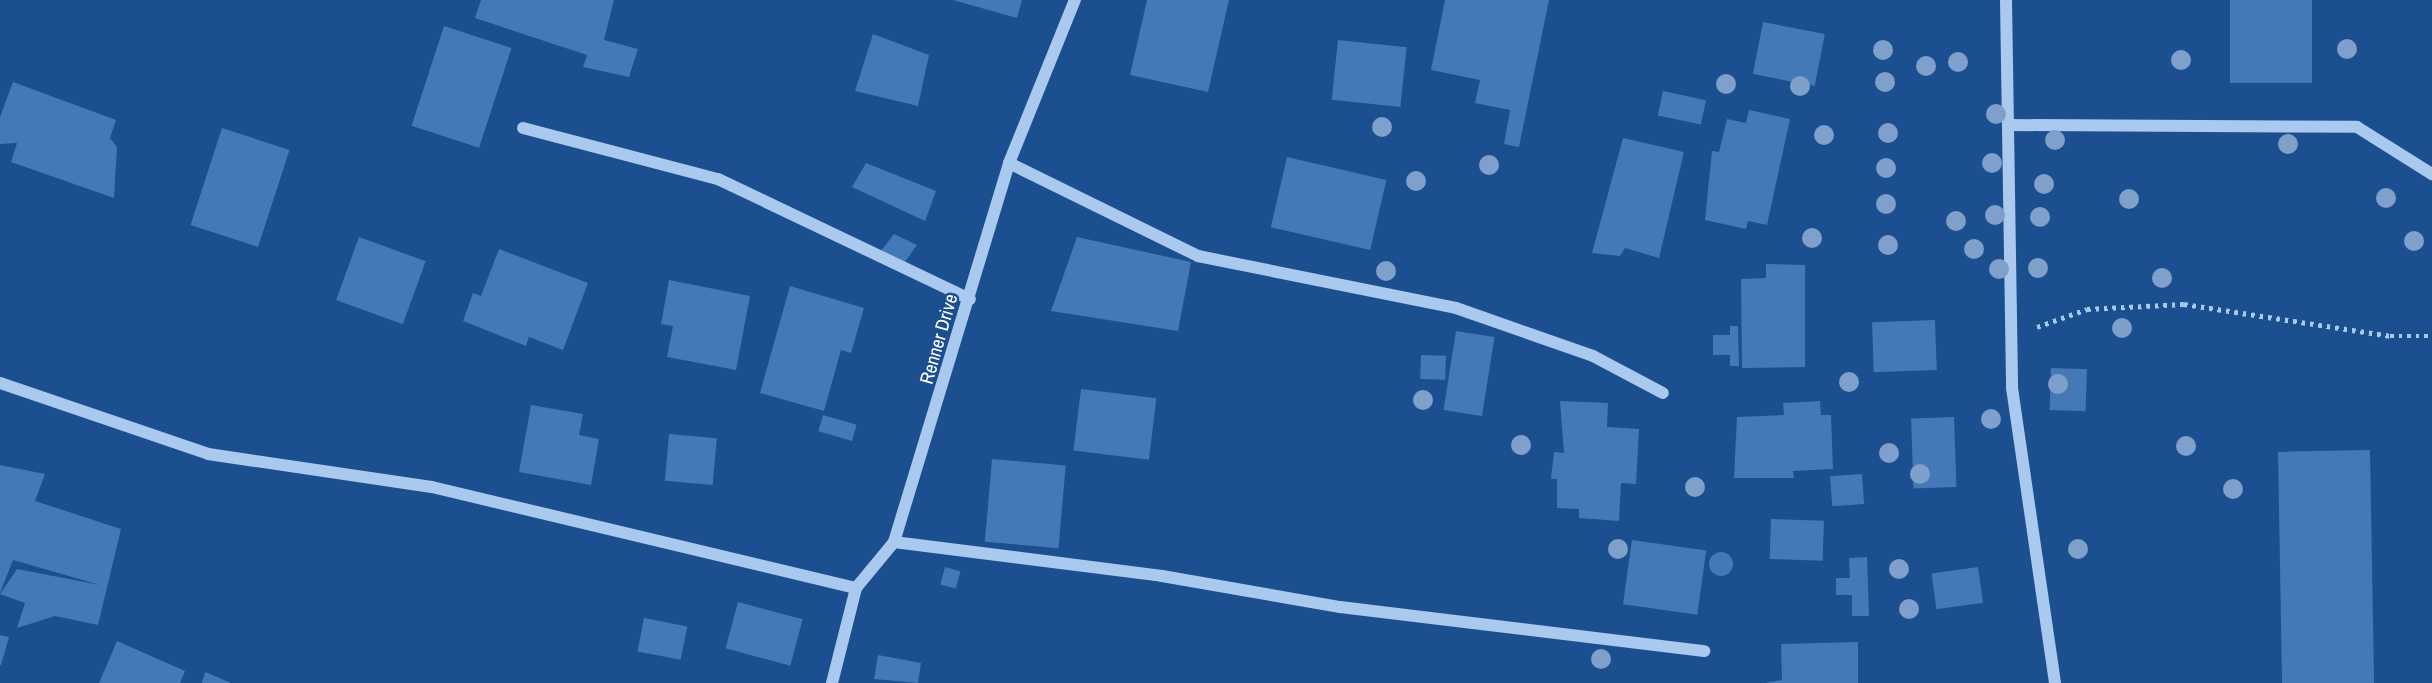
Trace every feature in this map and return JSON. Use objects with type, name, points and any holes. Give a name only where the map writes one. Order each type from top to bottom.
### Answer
[{"type":"street","name":"Renner Drive","points":[[832,683],[856,588],[894,542],[970,299],[1009,163],[1075,0]]},
{"type":"street","points":[[2006,0],[2012,388],[2055,683]]},
{"type":"street","points":[[2009,125],[2357,127],[2432,174]]},
{"type":"street","points":[[523,128],[718,179],[970,299]]},
{"type":"street","points":[[1009,163],[1198,256],[1456,309],[1592,356],[1663,393]]},
{"type":"street","points":[[0,383],[208,454],[432,487],[856,588]]},
{"type":"street","points":[[894,542],[1162,576],[1340,607],[1704,651]]},
{"type":"path","points":[[2012,331],[2087,309],[2184,304],[2390,336],[2432,336]]},
{"type":"building","points":[[481,0],[614,0],[604,40],[638,49],[629,77],[583,67],[587,55],[475,18]]},
{"type":"building","points":[[953,0],[1022,0],[1017,18]]},
{"type":"building","points":[[1147,0],[1229,0],[1208,92],[1130,75]]},
{"type":"building","points":[[1445,0],[1549,0],[1519,147],[1504,144],[1510,110],[1475,103],[1480,80],[1431,70]]},
{"type":"building","points":[[2230,0],[2312,0],[2312,83],[2230,83]]},
{"type":"building","points":[[1763,22],[1825,34],[1815,86],[1753,74]]},
{"type":"building","points":[[444,26],[512,48],[479,148],[412,126]]},
{"type":"building","points":[[873,34],[929,55],[918,106],[855,91]]},
{"type":"building","points":[[1338,40],[1407,47],[1400,107],[1332,100]]},
{"type":"building","points":[[13,82],[116,120],[110,138],[117,147],[114,198],[11,162],[17,143],[0,144],[0,117]]},
{"type":"building","points":[[1663,91],[1706,100],[1701,125],[1658,115]]},
{"type":"building","points":[[1749,110],[1790,119],[1767,225],[1748,221],[1746,229],[1705,220],[1712,151],[1719,152],[1727,119],[1746,123]]},
{"type":"building","points":[[222,128],[290,150],[258,247],[190,225]]},
{"type":"building","points":[[1623,138],[1684,152],[1659,258],[1625,248],[1620,256],[1592,253]]},
{"type":"building","points":[[1287,157],[1386,180],[1370,250],[1271,227]]},
{"type":"building","points":[[866,163],[936,191],[925,221],[852,187]]},
{"type":"building","points":[[894,234],[917,245],[905,262],[881,251]]},
{"type":"building","points":[[359,237],[426,261],[403,324],[336,300]]},
{"type":"building","points":[[1077,237],[1191,262],[1178,331],[1051,311]]},
{"type":"building","points":[[499,249],[588,283],[563,350],[529,337],[526,346],[463,321],[473,293],[481,296]]},
{"type":"building","points":[[1766,264],[1805,265],[1805,367],[1742,368],[1741,279],[1766,278]]},
{"type":"building","points":[[669,280],[750,296],[736,370],[667,357],[673,326],[661,324]]},
{"type":"building","points":[[790,286],[864,308],[851,353],[841,350],[824,411],[760,393]]},
{"type":"building","points":[[1935,320],[1937,370],[1874,372],[1872,322]]},
{"type":"building","points":[[1730,326],[1738,326],[1739,366],[1730,366],[1730,355],[1713,355],[1713,335],[1730,335]]},
{"type":"building","points":[[1456,331],[1495,337],[1482,416],[1443,410]]},
{"type":"building","points":[[1421,355],[1446,356],[1445,380],[1420,379]]},
{"type":"building","points":[[2051,368],[2087,369],[2086,411],[2050,410]]},
{"type":"building","points":[[1081,389],[1156,398],[1149,460],[1073,451]]},
{"type":"building","points":[[1560,401],[1608,403],[1607,427],[1639,429],[1636,484],[1621,483],[1619,521],[1579,518],[1579,509],[1557,508],[1557,479],[1551,479],[1554,452],[1564,453]]},
{"type":"building","points":[[1820,401],[1821,415],[1831,415],[1833,469],[1793,471],[1794,478],[1734,478],[1737,417],[1784,415],[1783,403]]},
{"type":"building","points":[[531,405],[583,414],[579,435],[599,439],[591,485],[519,472]]},
{"type":"building","points":[[823,415],[857,425],[852,441],[818,431]]},
{"type":"building","points":[[1954,417],[1956,487],[1913,488],[1911,419]]},
{"type":"building","points":[[669,434],[717,438],[713,485],[665,481]]},
{"type":"building","points":[[2370,450],[2374,683],[2282,683],[2278,452]]},
{"type":"building","points":[[992,459],[1066,465],[1058,548],[985,542]]},
{"type":"building","points":[[0,465],[45,474],[35,501],[121,529],[98,625],[55,616],[17,628],[25,603],[0,594],[17,569],[100,585],[13,560],[0,593]]},
{"type":"building","points":[[1862,474],[1864,504],[1832,506],[1830,476]]},
{"type":"building","points":[[1771,519],[1824,521],[1823,561],[1770,559]]},
{"type":"building","points":[[1632,540],[1706,550],[1697,615],[1623,604]]},
{"type":"building","points":[[1721,552],[1730,555],[1733,564],[1730,573],[1721,576],[1712,573],[1709,564],[1712,555]]},
{"type":"building","points":[[1867,557],[1869,616],[1852,616],[1852,595],[1836,595],[1836,578],[1850,578],[1849,558]]},
{"type":"building","points":[[945,567],[960,571],[956,589],[940,584]]},
{"type":"building","points":[[1978,567],[1983,603],[1936,609],[1931,574]]},
{"type":"building","points":[[738,602],[803,619],[790,666],[726,648]]},
{"type":"building","points":[[644,618],[687,626],[681,660],[638,651]]},
{"type":"building","points":[[0,635],[9,637],[1,665],[0,665]]},
{"type":"building","points":[[117,641],[185,671],[180,683],[99,683]]},
{"type":"building","points":[[1858,642],[1858,683],[1765,683],[1782,680],[1781,644]]},
{"type":"building","points":[[878,655],[921,663],[918,683],[874,679]]},
{"type":"building","points":[[205,672],[231,683],[202,683]]}]
